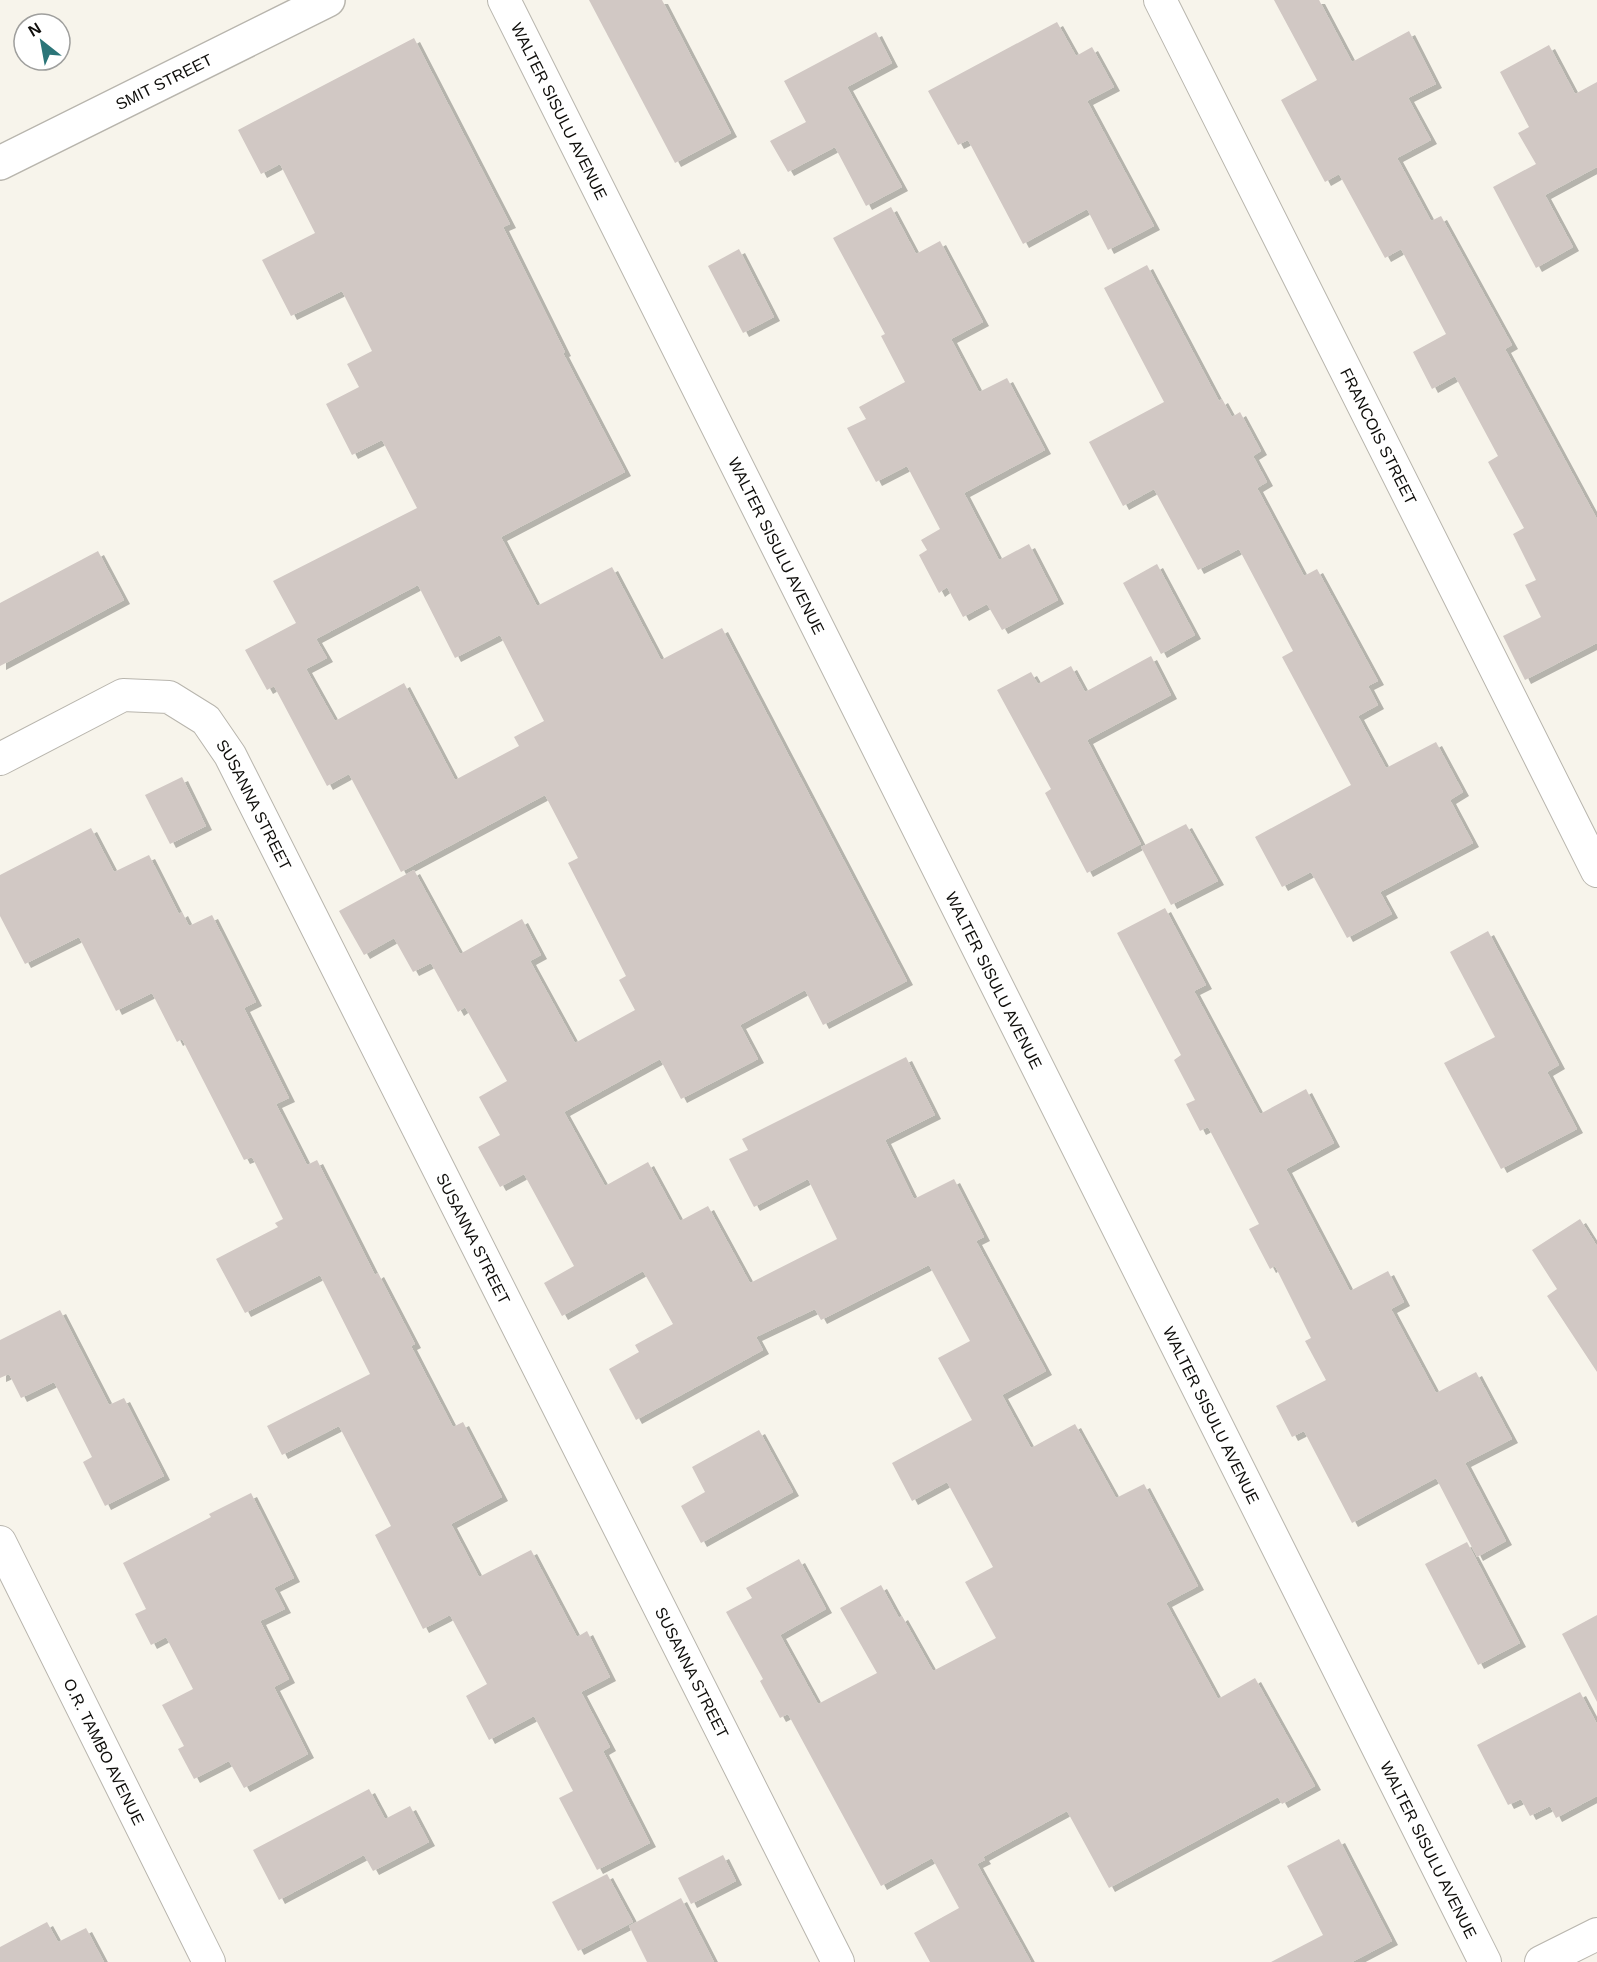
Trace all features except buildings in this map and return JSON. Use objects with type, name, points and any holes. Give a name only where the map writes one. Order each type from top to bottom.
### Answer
[{"type":"street","name":"SMIT STREET","points":[[0,163],[327,0]]},
{"type":"street","name":"WALTER SISULU AVENUE","points":[[504,0],[1485,1962]]},
{"type":"street","name":"FRANCOIS STREET","points":[[1160,0],[1597,871]]},
{"type":"street","name":"SUSANNA STREET","points":[[0,759],[123,695],[169,697],[206,720],[230,755],[838,1962]]},
{"type":"street","name":"O.R. TAMBO AVENUE","points":[[0,1542],[209,1962]]},
{"type":"street","points":[[1541,1962],[1597,1934]]}]
